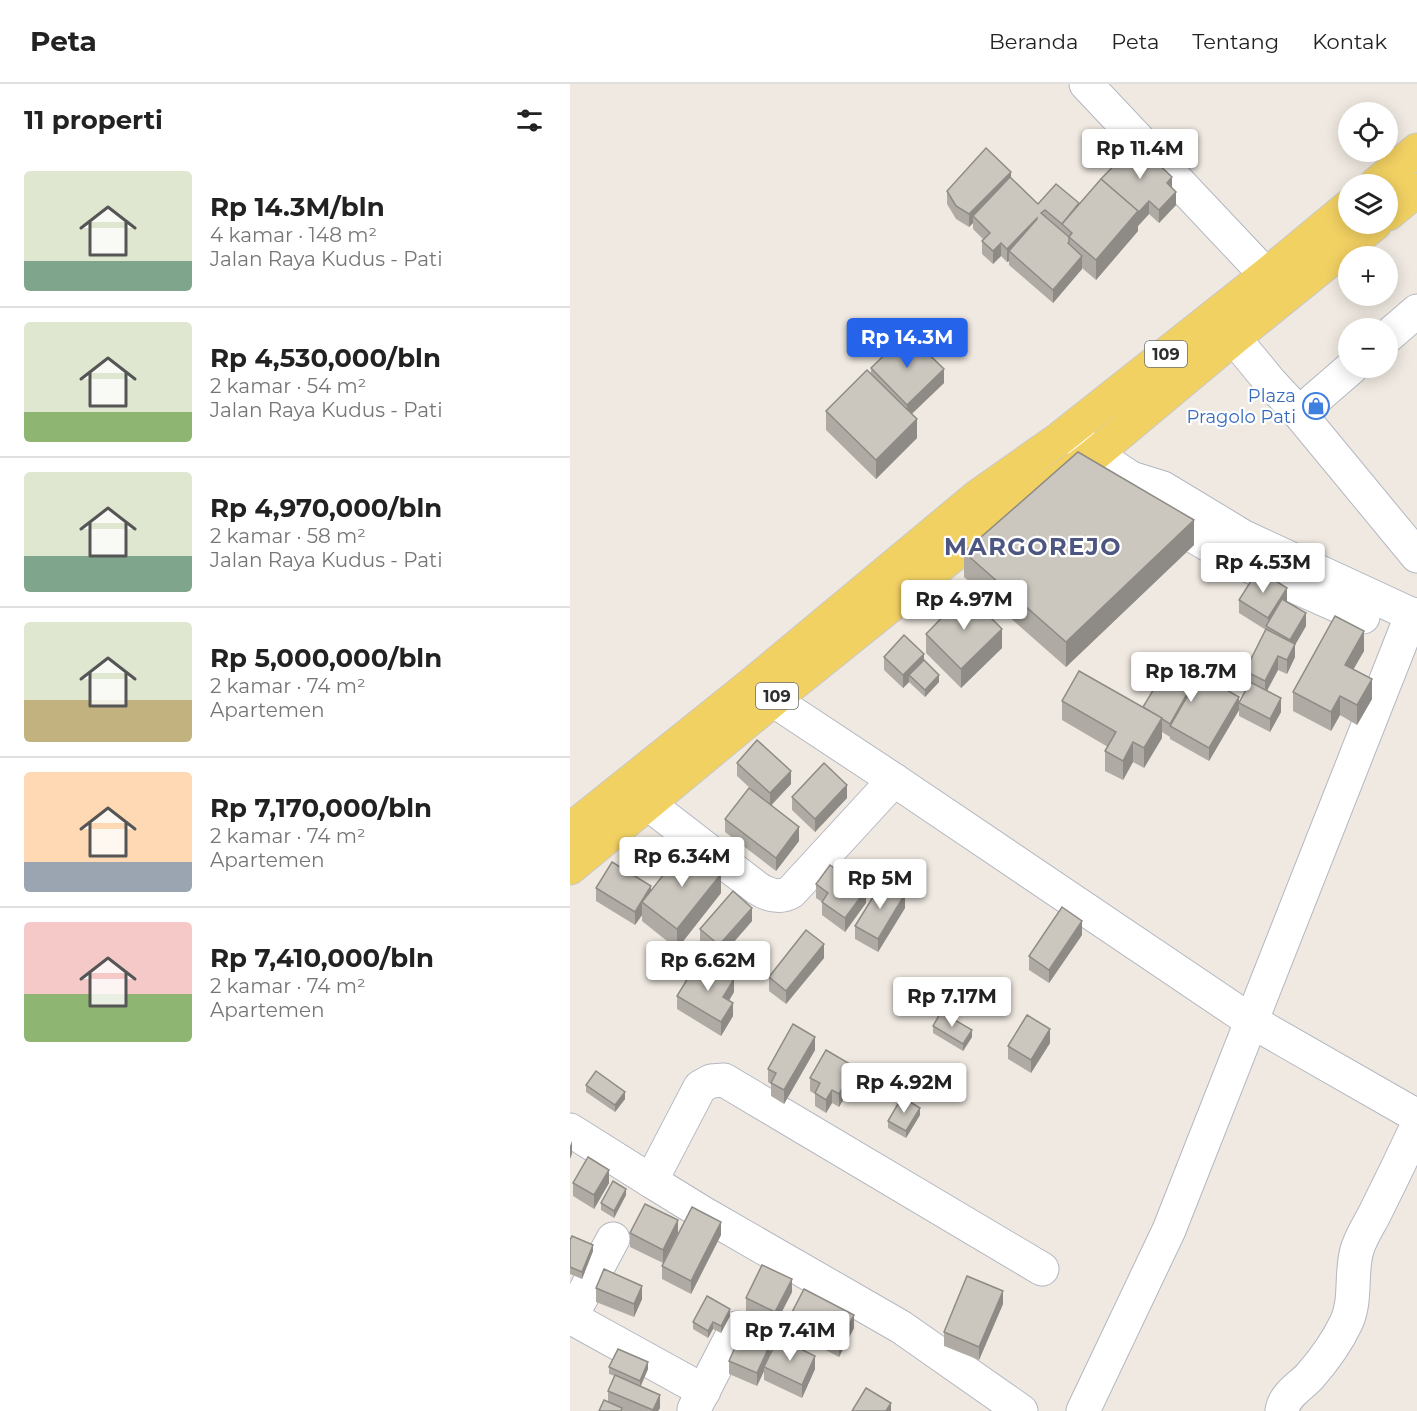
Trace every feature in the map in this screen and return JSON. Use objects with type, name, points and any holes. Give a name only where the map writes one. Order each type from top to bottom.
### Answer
[{"type":"main road","points":[[1388,174],[1417,150]]},
{"type":"main road","points":[[1398,206],[1417,190]]},
{"type":"main road","name":"109","points":[[570,830],[751,685],[978,496],[1067,433],[1338,215]]},
{"type":"main road","name":"109","points":[[570,868],[773,700],[987,528],[1095,454],[1363,234]]},
{"type":"street","points":[[1086,84],[1266,275]]},
{"type":"street","points":[[1398,327],[1417,310]]},
{"type":"street","points":[[1234,338],[1417,556]]},
{"type":"street","points":[[1299,413],[1339,378]]},
{"type":"street","points":[[1067,433],[1131,478],[1144,507],[1412,627],[1251,1021],[1169,1230],[1083,1411]]},
{"type":"street","points":[[773,700],[1251,1021],[1417,1116]]},
{"type":"street","points":[[647,803],[757,888],[774,896],[784,896],[791,892],[894,780]]},
{"type":"street","points":[[651,1181],[700,1087],[711,1081],[724,1080],[1042,1269]]},
{"type":"street","points":[[1282,1411],[1284,1401],[1310,1375],[1332,1347],[1347,1322],[1354,1289],[1353,1268],[1357,1249],[1417,1126]]},
{"type":"street","points":[[570,1130],[703,1213],[901,1327],[1021,1411]]},
{"type":"street","points":[[613,1239],[570,1317],[699,1401],[736,1328]]},
{"type":"building","points":[[1136,143],[1172,177],[1167,183],[1176,192],[1159,210],[1149,201],[1138,213],[1101,179]]},
{"type":"building","points":[[986,148],[1011,172],[969,214],[956,206],[947,191]]},
{"type":"building","points":[[1010,177],[1038,204],[1056,184],[1079,203],[1062,224],[1045,210],[1041,213],[1069,237],[1068,243],[1082,256],[1053,290],[1009,251],[1037,218],[1007,249],[1001,243],[993,251],[982,241],[990,233],[973,216]]},
{"type":"building","points":[[1101,179],[1138,211],[1096,260],[1069,237],[1072,233],[1062,224]]},
{"type":"building","points":[[907,333],[944,369],[907,405],[871,368]]},
{"type":"building","points":[[867,370],[917,419],[876,460],[826,411]]},
{"type":"building","points":[[1078,452],[1194,520],[1066,642],[964,552]]},
{"type":"building","points":[[1258,570],[1287,588],[1268,618],[1239,600]]},
{"type":"building","points":[[966,593],[1002,629],[961,669],[926,634]]},
{"type":"building","points":[[1282,599],[1306,613],[1290,640],[1266,626]]},
{"type":"building","points":[[1335,616],[1364,631],[1345,665],[1372,679],[1357,705],[1340,696],[1331,712],[1293,692]]},
{"type":"building","points":[[1266,629],[1295,644],[1287,660],[1278,656],[1265,681],[1245,671]]},
{"type":"building","points":[[904,635],[924,654],[903,675],[884,657]]},
{"type":"building","points":[[1172,659],[1239,697],[1209,748],[1170,726],[1187,694],[1170,724],[1143,707]]},
{"type":"building","points":[[924,660],[939,675],[925,690],[909,675]]},
{"type":"building","points":[[1079,671],[1162,718],[1144,748],[1133,742],[1123,761],[1105,751],[1116,732],[1062,701]]},
{"type":"building","points":[[1250,682],[1281,698],[1270,719],[1239,703]]},
{"type":"building","points":[[757,740],[791,771],[770,793],[737,763]]},
{"type":"building","points":[[824,763],[847,785],[815,819],[792,797]]},
{"type":"building","points":[[749,788],[799,827],[776,858],[725,819]]},
{"type":"building","points":[[686,846],[721,874],[677,929],[642,902]]},
{"type":"building","points":[[612,862],[651,886],[635,912],[596,888]]},
{"type":"building","points":[[830,865],[866,890],[845,918],[822,902],[828,893],[816,884]]},
{"type":"building","points":[[883,881],[905,894],[878,939],[855,926]]},
{"type":"building","points":[[733,891],[752,908],[719,945],[700,929]]},
{"type":"building","points":[[1062,907],[1082,921],[1049,970],[1029,956]]},
{"type":"building","points":[[806,930],[824,944],[786,991],[769,977]]},
{"type":"building","points":[[710,964],[734,979],[723,997],[733,1003],[721,1022],[677,996],[694,968],[704,974]]},
{"type":"building","points":[[941,1012],[972,1030],[963,1044],[933,1026]]},
{"type":"building","points":[[1027,1015],[1050,1029],[1031,1060],[1008,1046]]},
{"type":"building","points":[[793,1024],[815,1037],[784,1090],[771,1083],[776,1073],[768,1069]]},
{"type":"building","points":[[826,1050],[855,1067],[839,1094],[832,1090],[826,1100],[815,1093],[820,1083],[810,1078]]},
{"type":"building","points":[[596,1071],[625,1092],[615,1105],[586,1085]]},
{"type":"building","points":[[902,1097],[920,1108],[906,1131],[888,1121]]},
{"type":"building","points":[[588,1157],[609,1170],[594,1195],[573,1183]]},
{"type":"building","points":[[613,1181],[626,1189],[614,1211],[601,1203]]},
{"type":"building","points":[[645,1204],[678,1220],[663,1250],[630,1233]]},
{"type":"building","points":[[692,1207],[721,1222],[691,1281],[662,1266]]},
{"type":"building","points":[[572,1236],[593,1245],[582,1272],[570,1267]]},
{"type":"building","points":[[762,1265],[792,1279],[775,1312],[746,1298]]},
{"type":"building","points":[[604,1269],[642,1286],[634,1304],[596,1288]]},
{"type":"building","points":[[967,1276],[1003,1291],[979,1347],[944,1332]]},
{"type":"building","points":[[804,1289],[854,1315],[839,1344],[789,1318]]},
{"type":"building","points":[[707,1296],[730,1309],[721,1326],[713,1322],[708,1331],[693,1322]]},
{"type":"building","points":[[749,1322],[779,1337],[771,1352],[769,1352],[769,1347],[743,1335]]},
{"type":"building","points":[[741,1334],[769,1347],[757,1373],[729,1361]]},
{"type":"building","points":[[778,1338],[815,1356],[802,1385],[764,1367]]},
{"type":"building","points":[[618,1349],[648,1362],[640,1381],[609,1367]]},
{"type":"building","points":[[615,1375],[660,1395],[653,1410],[608,1391]]},
{"type":"building","points":[[866,1388],[891,1403],[886,1411],[852,1411]]},
{"type":"building","points":[[604,1400],[622,1408],[621,1411],[599,1411]]},
{"type":"place","name":"Plaza Pragolo Pati","points":[[1316,406]]},
{"type":"district","name":"MARGOREJO","points":[[1033,546]]}]
